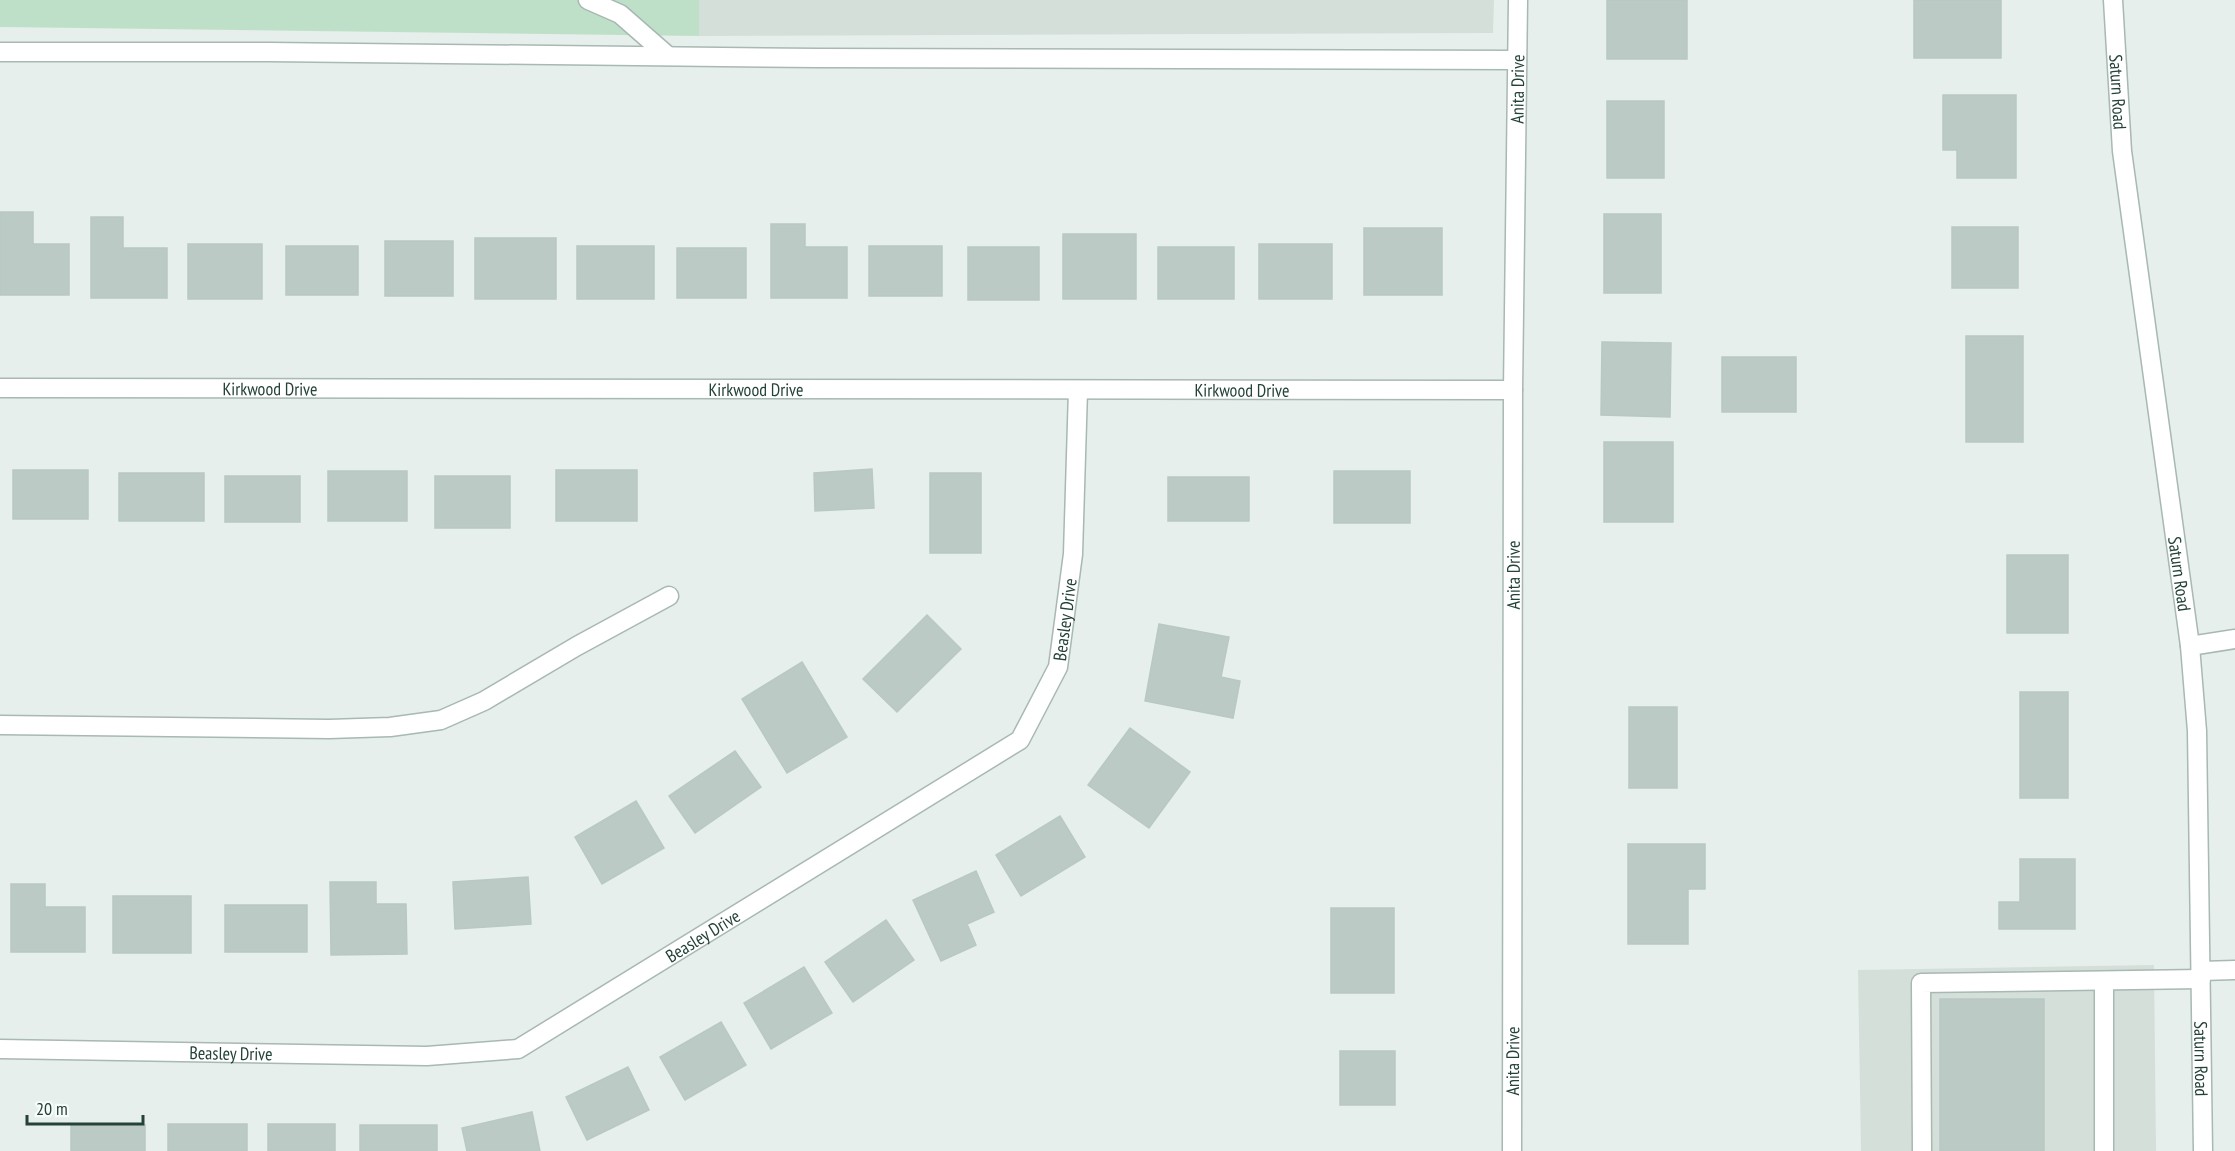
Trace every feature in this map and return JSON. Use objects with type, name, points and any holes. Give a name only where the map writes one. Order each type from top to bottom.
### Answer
[{"type":"street","points":[[588,0],[620,14],[668,56]]},
{"type":"street","name":"Anita Drive","points":[[1512,1151],[1513,390],[1518,0]]},
{"type":"street","name":"Saturn Road","points":[[2113,0],[2122,151],[2190,646],[2197,731],[2203,1151]]},
{"type":"street","points":[[0,52],[1517,60]]},
{"type":"street","name":"Kirkwood Drive","points":[[0,388],[1513,390]]},
{"type":"street","name":"Beasley Drive","points":[[0,1049],[427,1056],[518,1049],[1020,740],[1058,667],[1073,554],[1078,390]]},
{"type":"street","points":[[0,725],[328,729],[390,727],[441,720],[484,700],[669,596]]},
{"type":"street","points":[[2190,646],[2235,639]]},
{"type":"street","points":[[1922,1151],[1921,982],[2104,981],[2200,975],[2235,970]]},
{"type":"street","points":[[2104,981],[2104,1151]]},
{"type":"shaded area","points":[[699,0],[1494,0],[1493,33],[699,36]]},
{"type":"shaded area","points":[[2154,965],[2156,1151],[1861,1151],[1858,970]]},
{"type":"green space","points":[[0,0],[699,0],[699,36],[0,27]]},
{"type":"building","points":[[1607,0],[1687,0],[1687,59],[1607,59]]},
{"type":"building","points":[[1914,0],[2001,0],[2001,58],[1914,58]]},
{"type":"building","points":[[1943,95],[2016,95],[2016,178],[1957,178],[1957,150],[1943,150]]},
{"type":"building","points":[[1607,101],[1664,101],[1664,178],[1607,178]]},
{"type":"building","points":[[0,212],[33,212],[33,244],[69,244],[69,295],[0,295]]},
{"type":"building","points":[[1604,214],[1661,214],[1661,293],[1604,293]]},
{"type":"building","points":[[91,217],[123,217],[123,248],[167,248],[167,298],[91,298]]},
{"type":"building","points":[[771,224],[805,224],[805,247],[847,247],[847,298],[771,298]]},
{"type":"building","points":[[1952,227],[2018,227],[2018,288],[1952,288]]},
{"type":"building","points":[[1364,228],[1442,228],[1442,295],[1364,295]]},
{"type":"building","points":[[1063,234],[1136,234],[1136,299],[1063,299]]},
{"type":"building","points":[[475,238],[556,238],[556,299],[475,299]]},
{"type":"building","points":[[385,241],[453,241],[453,296],[385,296]]},
{"type":"building","points":[[188,244],[262,244],[262,299],[188,299]]},
{"type":"building","points":[[1259,244],[1332,244],[1332,299],[1259,299]]},
{"type":"building","points":[[286,246],[358,246],[358,295],[286,295]]},
{"type":"building","points":[[577,246],[654,246],[654,299],[577,299]]},
{"type":"building","points":[[869,246],[942,246],[942,296],[869,296]]},
{"type":"building","points":[[968,247],[1039,247],[1039,300],[968,300]]},
{"type":"building","points":[[1158,247],[1234,247],[1234,299],[1158,299]]},
{"type":"building","points":[[677,248],[746,248],[746,298],[677,298]]},
{"type":"building","points":[[1966,336],[2023,336],[2023,442],[1966,442]]},
{"type":"building","points":[[1602,342],[1671,343],[1670,417],[1601,415]]},
{"type":"building","points":[[1722,357],[1796,357],[1796,412],[1722,412]]},
{"type":"building","points":[[1604,442],[1673,442],[1673,522],[1604,522]]},
{"type":"building","points":[[872,469],[874,508],[815,511],[814,473]]},
{"type":"building","points":[[13,470],[88,470],[88,519],[13,519]]},
{"type":"building","points":[[556,470],[637,470],[637,521],[556,521]]},
{"type":"building","points":[[328,471],[407,471],[407,521],[328,521]]},
{"type":"building","points":[[1334,471],[1410,471],[1410,523],[1334,523]]},
{"type":"building","points":[[119,473],[204,473],[204,521],[119,521]]},
{"type":"building","points":[[930,473],[981,473],[981,553],[930,553]]},
{"type":"building","points":[[225,476],[300,476],[300,522],[225,522]]},
{"type":"building","points":[[435,476],[510,476],[510,528],[435,528]]},
{"type":"building","points":[[1168,477],[1249,477],[1249,521],[1168,521]]},
{"type":"building","points":[[2007,555],[2068,555],[2068,633],[2007,633]]},
{"type":"building","points":[[927,615],[961,649],[897,712],[863,679]]},
{"type":"building","points":[[1159,624],[1229,637],[1221,677],[1240,681],[1233,718],[1145,701]]},
{"type":"building","points":[[802,662],[847,737],[787,773],[742,699]]},
{"type":"building","points":[[2020,692],[2068,692],[2068,798],[2020,798]]},
{"type":"building","points":[[1629,707],[1677,707],[1677,788],[1629,788]]},
{"type":"building","points":[[1130,728],[1190,772],[1149,828],[1088,785]]},
{"type":"building","points":[[735,751],[761,787],[695,833],[669,796]]},
{"type":"building","points":[[636,801],[664,848],[602,884],[575,837]]},
{"type":"building","points":[[1060,816],[1085,857],[1021,896],[996,855]]},
{"type":"building","points":[[1628,844],[1705,844],[1705,889],[1688,889],[1688,944],[1628,944]]},
{"type":"building","points":[[2020,859],[2075,859],[2075,929],[1999,929],[1999,902],[2020,902]]},
{"type":"building","points":[[976,871],[994,912],[967,924],[976,945],[941,961],[913,900]]},
{"type":"building","points":[[528,877],[531,924],[455,929],[453,882]]},
{"type":"building","points":[[330,882],[376,882],[376,904],[406,904],[407,954],[331,955]]},
{"type":"building","points":[[11,884],[45,884],[45,907],[85,907],[85,952],[11,952]]},
{"type":"building","points":[[113,896],[191,896],[191,953],[113,953]]},
{"type":"building","points":[[225,905],[307,905],[307,952],[225,952]]},
{"type":"building","points":[[1331,908],[1394,908],[1394,993],[1331,993]]},
{"type":"building","points":[[886,920],[914,960],[853,1002],[825,962]]},
{"type":"building","points":[[804,967],[832,1013],[771,1049],[744,1003]]},
{"type":"building","points":[[1940,999],[2044,999],[2044,1151],[1940,1151]]},
{"type":"building","points":[[721,1022],[746,1065],[685,1100],[660,1057]]},
{"type":"building","points":[[1340,1051],[1395,1051],[1395,1105],[1340,1105]]},
{"type":"building","points":[[628,1067],[649,1110],[587,1140],[566,1097]]},
{"type":"building","points":[[532,1112],[540,1151],[467,1151],[462,1128]]},
{"type":"building","points":[[168,1124],[247,1124],[247,1151],[168,1151]]},
{"type":"building","points":[[268,1124],[335,1124],[335,1151],[268,1151]]},
{"type":"building","points":[[71,1125],[145,1125],[145,1151],[71,1151]]},
{"type":"building","points":[[360,1125],[437,1125],[437,1151],[360,1151]]}]
